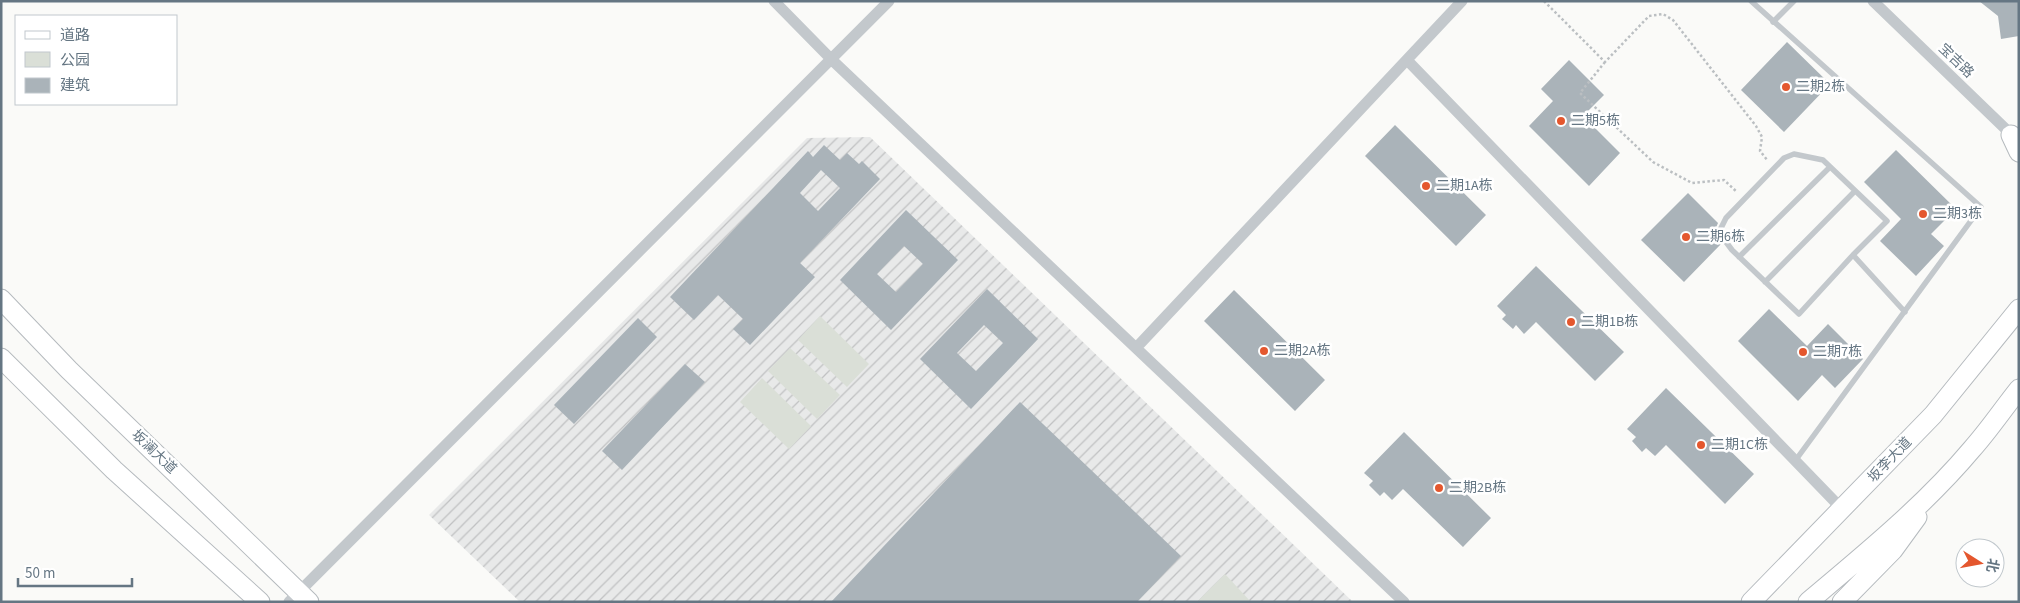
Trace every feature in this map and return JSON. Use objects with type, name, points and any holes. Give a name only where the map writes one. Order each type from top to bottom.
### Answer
[{"type":"main road","name":"坂澜大道","points":[[1,299],[69,370],[298,598]]},
{"type":"main road","name":"坂李大道","points":[[1751,602],[1934,415],[2019,308]]},
{"type":"main road","points":[[1,358],[114,470],[260,602]]},
{"type":"main road","points":[[1808,602],[1869,551],[1972,450],[2019,389]]},
{"type":"main road","points":[[1842,602],[1893,550],[1915,521],[1934,488]]},
{"type":"street","points":[[774,1],[832,60],[1404,602]]},
{"type":"street","points":[[298,598],[889,1]]},
{"type":"street","points":[[1136,348],[1462,1]]},
{"type":"street","name":"宝吉路","points":[[1873,1],[2017,142]]},
{"type":"street","points":[[1406,60],[1842,509]]},
{"type":"lane","points":[[1751,1],[1981,207],[1795,461]]},
{"type":"lane","points":[[1773,22],[1794,1]]},
{"type":"lane","points":[[1794,154],[1823,160],[1830,167],[1886,221],[1799,314],[1739,256],[1723,238],[1720,230],[1726,218],[1784,158],[1794,154]]},
{"type":"lane","points":[[1739,256],[1830,167]]},
{"type":"lane","points":[[1765,282],[1854,191]]},
{"type":"lane","points":[[1853,255],[1905,312]]},
{"type":"path","points":[[1544,1],[1605,62]]},
{"type":"path","points":[[1744,199],[1724,180],[1692,183],[1654,162],[1580,93],[1605,62],[1649,16],[1663,14],[1673,20],[1756,126],[1762,137],[1760,151],[1773,169]]},
{"type":"shaded area","points":[[870,137],[1353,602],[520,602],[429,515],[807,138]]},
{"type":"green space","points":[[820,316],[869,364],[847,387],[798,340]]},
{"type":"green space","points":[[790,348],[840,395],[817,419],[768,371]]},
{"type":"green space","points":[[762,378],[811,426],[789,449],[740,402]]},
{"type":"green space","points":[[1225,574],[1251,602],[1197,602]]},
{"type":"building","points":[[1979,1],[2019,1],[2019,36],[2001,39],[1998,16]]},
{"type":"building","name":"二期2栋","points":[[1787,42],[1830,84],[1784,132],[1741,90]]},
{"type":"building","name":"二期5栋","points":[[1569,60],[1604,95],[1583,116],[1620,153],[1589,186],[1529,126],[1553,101],[1541,89]]},
{"type":"building","name":"二期1A栋","points":[[1395,125],[1486,215],[1456,246],[1365,156]]},
{"type":"building","points":[[824,145],[840,160],[847,153],[859,164],[862,161],[880,179],[800,263],[815,277],[750,345],[733,329],[743,319],[718,295],[694,320],[670,297],[808,151],[813,157]],"holes":[[[821,170],[840,188],[818,211],[800,193]]]},
{"type":"building","name":"二期3栋","points":[[1896,150],[1956,209],[1931,234],[1944,246],[1916,276],[1880,241],[1901,219],[1864,182]]},
{"type":"building","name":"二期6栋","points":[[1688,193],[1718,223],[1715,230],[1721,244],[1684,282],[1641,240]]},
{"type":"building","points":[[906,210],[958,260],[891,330],[840,280]],"holes":[[[904,246],[923,264],[896,292],[877,274]]]},
{"type":"building","name":"二期1B栋","points":[[1536,266],[1624,352],[1595,381],[1536,322],[1524,334],[1516,325],[1513,329],[1502,319],[1506,315],[1497,306]]},
{"type":"building","points":[[987,289],[1038,339],[971,409],[920,359]],"holes":[[[984,325],[1003,343],[976,371],[957,353]]]},
{"type":"building","name":"二期2A栋","points":[[1234,290],[1325,380],[1295,411],[1204,321]]},
{"type":"building","name":"二期7栋","points":[[1769,309],[1807,346],[1828,324],[1863,359],[1835,388],[1822,375],[1798,401],[1738,341]]},
{"type":"building","points":[[638,318],[657,337],[574,424],[554,405]]},
{"type":"building","points":[[685,364],[705,382],[622,470],[602,451]]},
{"type":"building","name":"二期1C栋","points":[[1666,388],[1754,474],[1725,504],[1666,445],[1655,456],[1646,448],[1642,452],[1632,441],[1636,437],[1627,429]]},
{"type":"building","points":[[1020,402],[1181,556],[1137,602],[831,602]]},
{"type":"building","name":"二期2B栋","points":[[1404,432],[1491,518],[1463,547],[1403,489],[1392,500],[1384,492],[1380,496],[1369,485],[1373,481],[1364,473]]},
{"type":"place","name":"二期2栋","points":[[1786,87]]},
{"type":"place","name":"二期5栋","points":[[1561,121]]},
{"type":"place","name":"二期1A栋","points":[[1426,186]]},
{"type":"place","name":"二期3栋","points":[[1923,214]]},
{"type":"place","name":"二期6栋","points":[[1686,237]]},
{"type":"place","name":"二期1B栋","points":[[1571,322]]},
{"type":"place","name":"二期2A栋","points":[[1264,351]]},
{"type":"place","name":"二期7栋","points":[[1803,352]]},
{"type":"place","name":"二期1C栋","points":[[1701,445]]},
{"type":"place","name":"二期2B栋","points":[[1439,488]]}]
